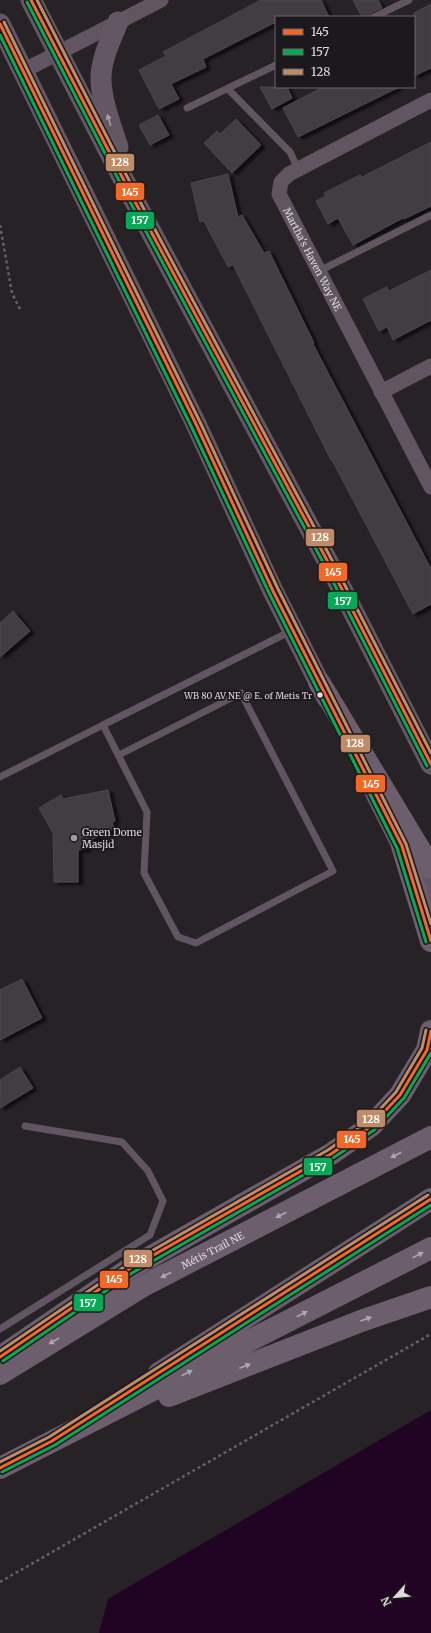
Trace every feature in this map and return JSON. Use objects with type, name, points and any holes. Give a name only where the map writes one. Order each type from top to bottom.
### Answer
[{"type":"main road","points":[[31,0],[133,198],[330,564],[431,764]]},
{"type":"main road","points":[[118,22],[106,50],[101,78],[105,104],[133,198]]},
{"type":"main road","points":[[0,24],[192,417],[273,591],[431,903]]},
{"type":"main road","points":[[319,682],[431,868]]},
{"type":"main road","points":[[402,846],[431,941]]},
{"type":"main road","points":[[0,1357],[129,1269],[331,1154],[371,1126],[400,1095],[426,1050],[431,1031]]},
{"type":"main road","name":"Métis Trail NE","points":[[0,1374],[145,1285],[431,1137]]},
{"type":"main road","points":[[52,1441],[431,1199]]},
{"type":"main road","points":[[0,1468],[431,1248]]},
{"type":"main road","points":[[52,1441],[354,1324],[431,1297]]},
{"type":"street","points":[[23,71],[161,0]]},
{"type":"street","name":"Martha's Haven Way NE","points":[[431,100],[289,174],[281,182],[279,194],[431,487]]},
{"type":"street","points":[[381,392],[431,366]]},
{"type":"lane","points":[[376,16],[408,0]]},
{"type":"lane","points":[[187,108],[275,66]]},
{"type":"lane","points":[[228,89],[290,152],[298,169]]},
{"type":"lane","points":[[319,271],[431,216]]},
{"type":"lane","points":[[0,777],[293,630]]},
{"type":"lane","points":[[103,725],[147,812],[144,873],[178,937],[196,943],[333,872],[241,694],[119,755]]},
{"type":"lane","points":[[0,1329],[150,1235],[163,1201],[148,1171],[122,1142],[24,1126]]},
{"type":"path","points":[[0,225],[12,293],[21,311]]},
{"type":"path","points":[[0,1582],[431,1334]]},
{"type":"shaded area","points":[[431,1410],[431,1633],[99,1633],[108,1599]]},
{"type":"building","points":[[261,0],[321,0],[329,16],[275,16],[275,23],[203,59],[206,67],[171,84],[179,99],[159,109],[139,70],[166,56],[163,52]]},
{"type":"building","points":[[353,0],[378,0],[382,8],[371,13],[370,16],[361,16]]},
{"type":"building","points":[[431,4],[431,68],[415,76],[415,16],[414,13]]},
{"type":"building","points":[[260,87],[287,88],[292,98],[272,109]]},
{"type":"building","points":[[321,88],[397,88],[298,137],[283,108]]},
{"type":"building","points":[[158,115],[169,135],[150,145],[139,125]]},
{"type":"building","points":[[236,119],[261,145],[232,173],[204,143],[217,131],[220,134]]},
{"type":"building","points":[[431,142],[431,206],[404,219],[403,218],[353,245],[338,218],[328,224],[316,201],[326,196],[324,193],[360,175],[362,177]]},
{"type":"building","points":[[228,174],[238,217],[242,215],[264,253],[269,251],[314,343],[313,344],[431,569],[431,604],[413,614],[331,460],[233,265],[228,267],[204,221],[200,222],[191,183]]},
{"type":"building","points":[[431,270],[431,320],[393,340],[387,327],[379,331],[363,299],[387,287],[389,291]]},
{"type":"building","points":[[13,611],[30,631],[0,657],[0,623]]},
{"type":"building","name":"Green Dome Masjid","points":[[108,790],[115,821],[112,823],[114,828],[87,842],[86,849],[78,850],[78,882],[54,882],[53,833],[39,808],[61,795],[63,799]]},
{"type":"building","points":[[22,979],[42,1018],[0,1040],[0,990]]},
{"type":"building","points":[[20,1067],[33,1088],[0,1108],[0,1080]]},
{"type":"transit line","name":"145","points":[[31,0],[133,198],[329,564],[431,764]]},
{"type":"transit line","name":"128","points":[[37,0],[137,196],[333,562],[431,753]]},
{"type":"transit line","name":"157","points":[[27,2],[129,200],[325,566],[427,766]]},
{"type":"transit line","name":"128","points":[[4,22],[200,422],[278,589],[406,844],[431,924]]},
{"type":"transit line","name":"145","points":[[0,24],[196,424],[273,591],[402,846],[431,941]]},
{"type":"transit line","name":"157","points":[[0,35],[191,426],[269,593],[397,848],[426,942]]},
{"type":"transit line","name":"128","points":[[0,1351],[127,1265],[328,1150],[368,1122],[396,1092],[422,1048],[426,1030]]},
{"type":"transit line","name":"145","points":[[0,1357],[129,1269],[331,1154],[371,1126],[400,1095],[427,1050],[431,1031]]},
{"type":"transit line","name":"157","points":[[3,1361],[132,1273],[333,1158],[374,1130],[404,1098],[431,1053]]},
{"type":"transit line","name":"128","points":[[0,1462],[49,1437],[428,1195]]},
{"type":"transit line","name":"145","points":[[0,1468],[52,1441],[431,1199]]},
{"type":"transit line","name":"157","points":[[2,1472],[55,1445],[431,1205]]},
{"type":"place","name":"WB 80 AV NE @ E. of Metis Tr","points":[[320,695]]},
{"type":"place","name":"Green Dome Masjid","points":[[74,838]]}]
